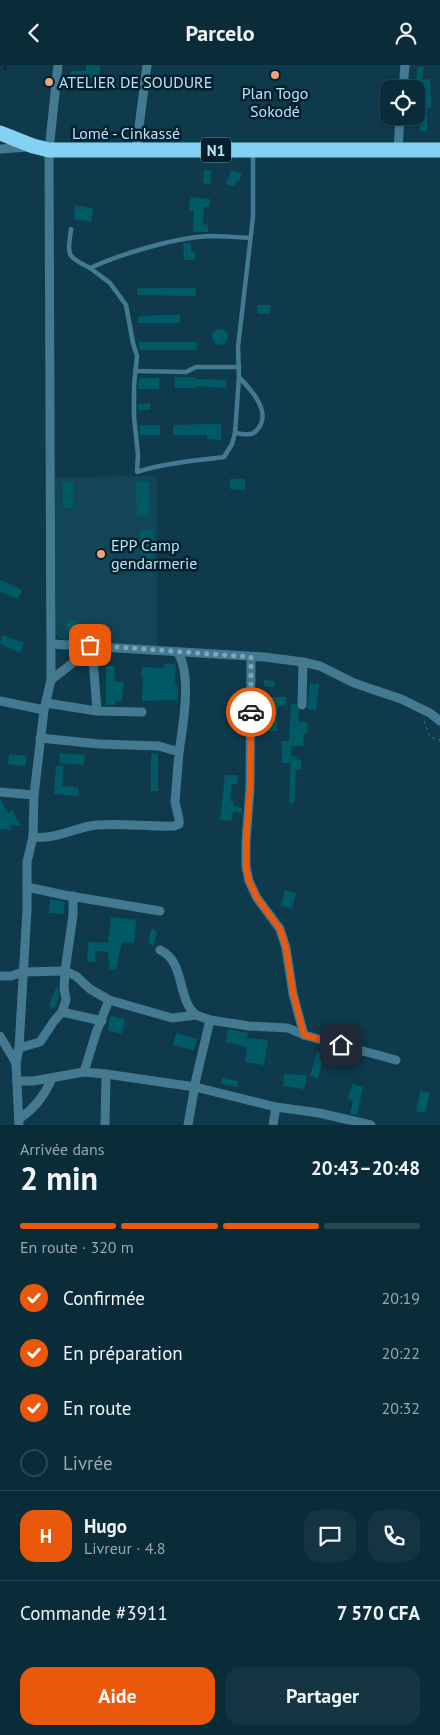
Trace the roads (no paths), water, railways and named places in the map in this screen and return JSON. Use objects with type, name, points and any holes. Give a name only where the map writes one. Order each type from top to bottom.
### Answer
[{"type":"highway","name":"Lomé - Cinkassé","points":[[0,133],[49,150],[438,150]]},
{"type":"street","points":[[19,1122],[16,1063],[19,1048],[27,910],[27,862],[33,837],[34,795],[40,739],[51,680],[49,150],[58,65]]},
{"type":"street","points":[[136,150],[147,65]]},
{"type":"street","points":[[404,80],[405,65]]},
{"type":"street","points":[[398,151],[399,125]]},
{"type":"street","points":[[0,149],[33,146]]},
{"type":"street","points":[[52,643],[303,662],[320,666],[354,683],[401,699],[430,713],[440,721]]},
{"type":"street","points":[[51,680],[91,646]]},
{"type":"street","points":[[91,646],[97,711]]},
{"type":"street","points":[[33,837],[45,838],[65,834],[86,826],[132,824],[170,827],[179,824],[174,802],[185,698],[184,668],[178,653]]},
{"type":"street","points":[[251,657],[250,779],[246,867],[249,881],[257,898],[280,929],[286,948],[293,993],[304,1035]]},
{"type":"street","points":[[302,705],[303,662]]},
{"type":"street","points":[[0,701],[97,711],[142,711]]},
{"type":"street","points":[[40,739],[99,744],[159,746],[179,751]]},
{"type":"street","points":[[0,792],[34,795]]},
{"type":"street","points":[[27,887],[160,911]]},
{"type":"street","points":[[19,1048],[40,1042],[62,1012],[66,1001],[64,988],[65,971],[74,896]]},
{"type":"street","points":[[160,949],[176,964],[187,1005],[196,1015]]},
{"type":"street","points":[[0,976],[11,976],[23,972],[65,971],[76,976],[90,989],[109,1000],[172,1018],[196,1015],[210,1020],[249,1026],[288,1028],[304,1035],[396,1060]]},
{"type":"street","points":[[84,1072],[109,1000]]},
{"type":"street","points":[[62,1012],[102,1021]]},
{"type":"street","points":[[188,1125],[210,1020]]},
{"type":"street","points":[[0,1036],[16,1063]]},
{"type":"street","points":[[17,1081],[32,1081],[84,1072],[106,1074],[195,1087],[276,1107],[319,1113],[365,1124]]},
{"type":"street","points":[[106,1074],[106,1125]]},
{"type":"street","points":[[19,1122],[31,1111],[48,1088],[52,1078]]},
{"type":"street","points":[[273,1125],[276,1107]]},
{"type":"lane","points":[[71,229],[68,251],[72,260],[90,268],[110,283],[126,305],[137,356],[134,416],[138,455],[137,472],[155,466],[184,461],[224,457],[232,444],[235,433],[239,377],[238,347],[253,217],[252,150]]},
{"type":"lane","points":[[90,268],[112,258],[183,239],[208,236],[250,238]]},
{"type":"lane","points":[[135,371],[186,372],[196,367],[239,367]]},
{"type":"lane","points":[[235,433],[250,435],[258,431],[263,419],[260,404],[239,377]]},
{"type":"waterway","points":[[5,69],[6,65]]},
{"type":"place","name":"Plan Togo Sokodé","points":[[275,75]]},
{"type":"place","name":"ATELIER DE SOUDURE","points":[[49,82]]},
{"type":"place","name":"EPP Camp gendarmerie","points":[[101,554]]}]
